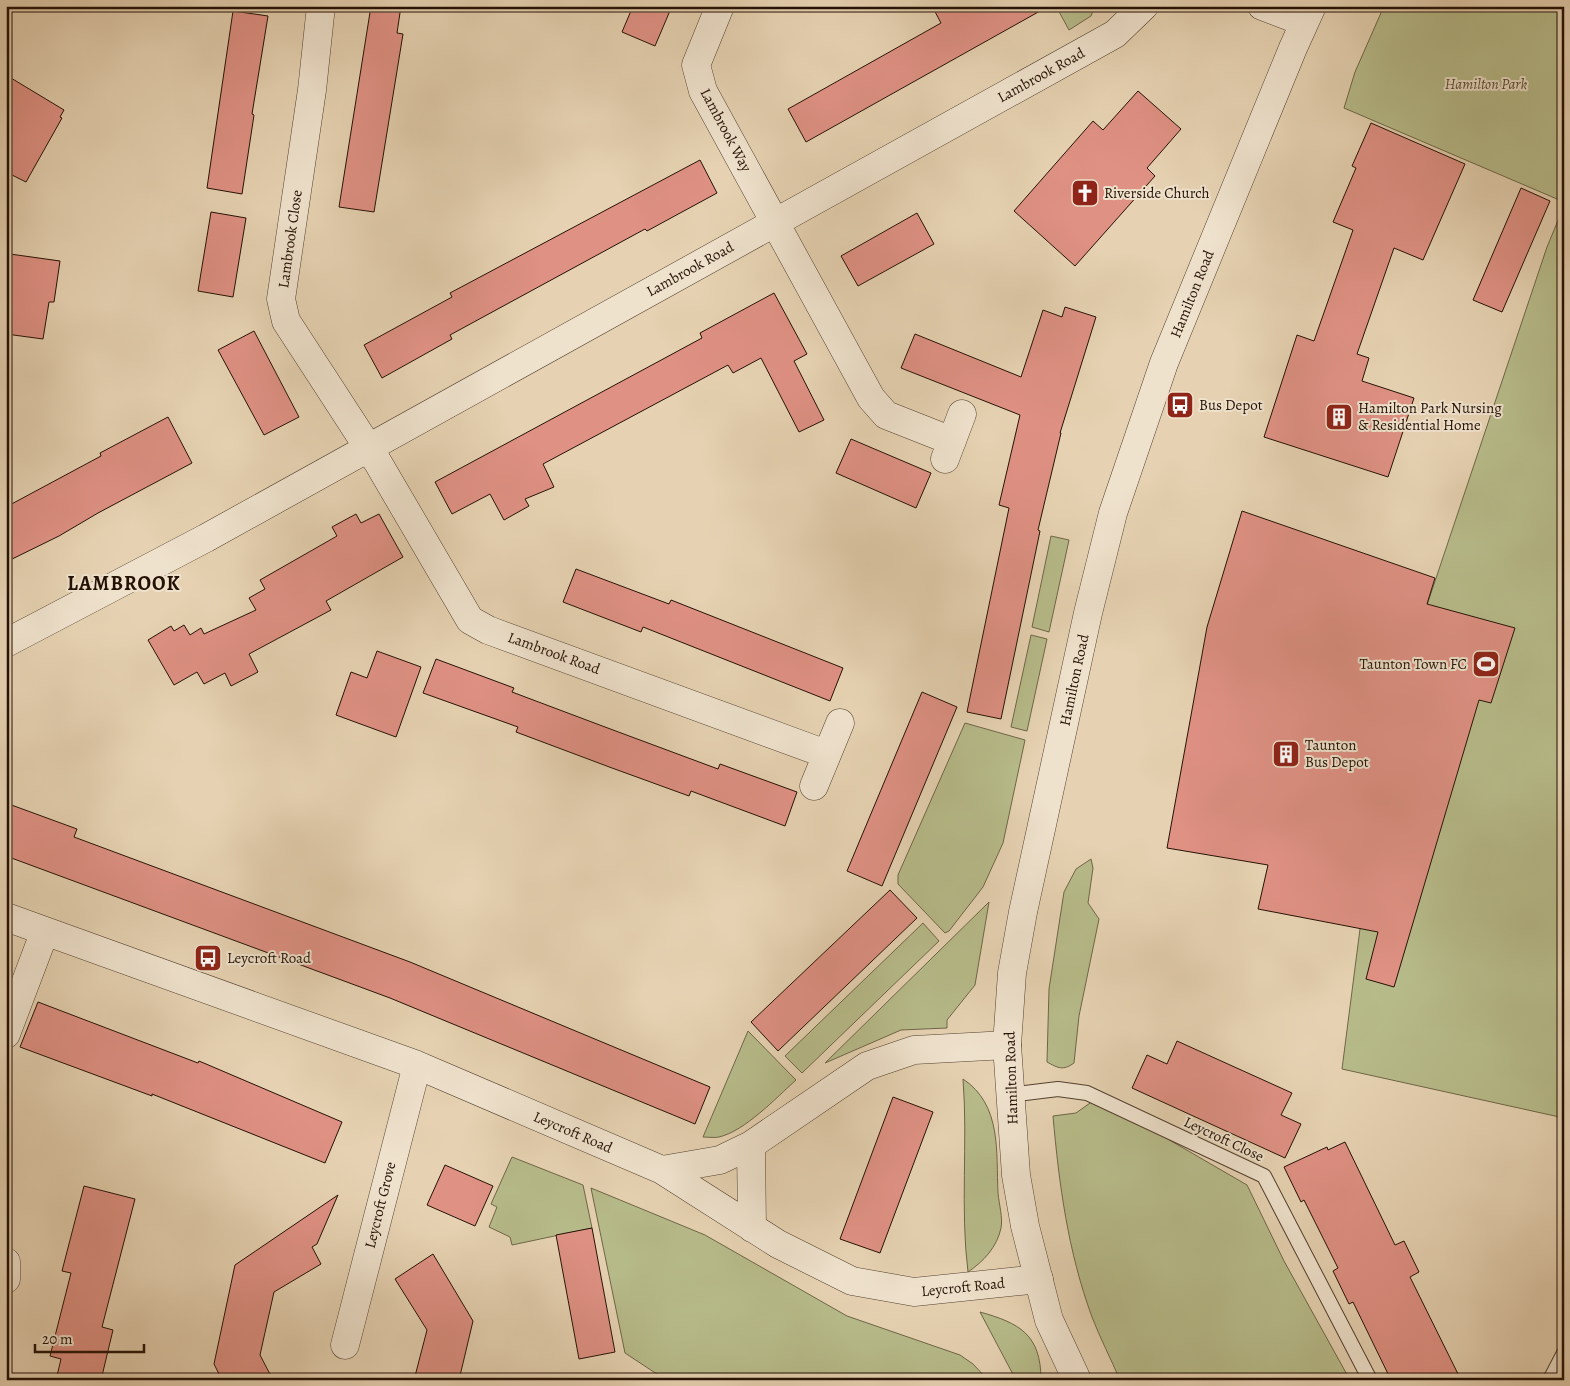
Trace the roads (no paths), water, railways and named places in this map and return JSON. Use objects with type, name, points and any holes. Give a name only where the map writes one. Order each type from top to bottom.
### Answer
[{"type":"street","name":"Lambrook Close","points":[[321,6],[312,90],[281,299],[286,321],[369,448]]},
{"type":"street","name":"Lambrook Way","points":[[720,6],[696,65],[703,91],[774,222]]},
{"type":"street","name":"Lambrook Road","points":[[6,643],[206,538],[1115,34],[1144,6]]},
{"type":"street","points":[[1262,6],[1308,14]]},
{"type":"street","name":"Hamilton Road","points":[[1077,1380],[1049,1320],[1025,1226],[1016,1175],[1009,1095],[1008,1045],[1012,973],[1023,912],[1088,613],[1113,513],[1164,363],[1308,14]]},
{"type":"street","points":[[774,222],[871,398],[886,415],[948,450],[962,414]]},
{"type":"street","name":"Lambrook Road","points":[[369,448],[470,620],[488,630],[826,754]]},
{"type":"street","points":[[814,786],[840,723]]},
{"type":"street","name":"Leycroft Road","points":[[6,917],[417,1065],[662,1170],[752,1228],[852,1281],[914,1292],[1039,1279]]},
{"type":"street","points":[[6,1034],[45,931]]},
{"type":"street","points":[[662,1170],[720,1160],[751,1145],[867,1066],[914,1050],[1008,1045]]},
{"type":"street","name":"Leycroft Grove","points":[[345,1345],[417,1065]]},
{"type":"street","points":[[751,1145],[752,1228]]},
{"type":"street","points":[[6,1262],[6,1279]]},
{"type":"lane","name":"Leycroft Close","points":[[1009,1095],[1058,1089],[1087,1093],[1264,1176],[1370,1380]]},
{"type":"lane","points":[[1550,1380],[1564,1353]]},
{"type":"place","name":"Riverside Church","points":[[1085,193]]},
{"type":"place","name":"Bus Depot","points":[[1180,405]]},
{"type":"place","name":"Hamilton Park Nursing & Residential Home","points":[[1339,417]]},
{"type":"place","name":"Taunton Town FC","points":[[1486,664]]},
{"type":"place","name":"Taunton Bus Depot","points":[[1286,754]]},
{"type":"place","name":"Leycroft Road","points":[[208,958]]},
{"type":"district","name":"LAMBROOK","points":[[124,583]]},
{"type":"park label","name":"Hamilton Park","points":[[1486,84]]}]
